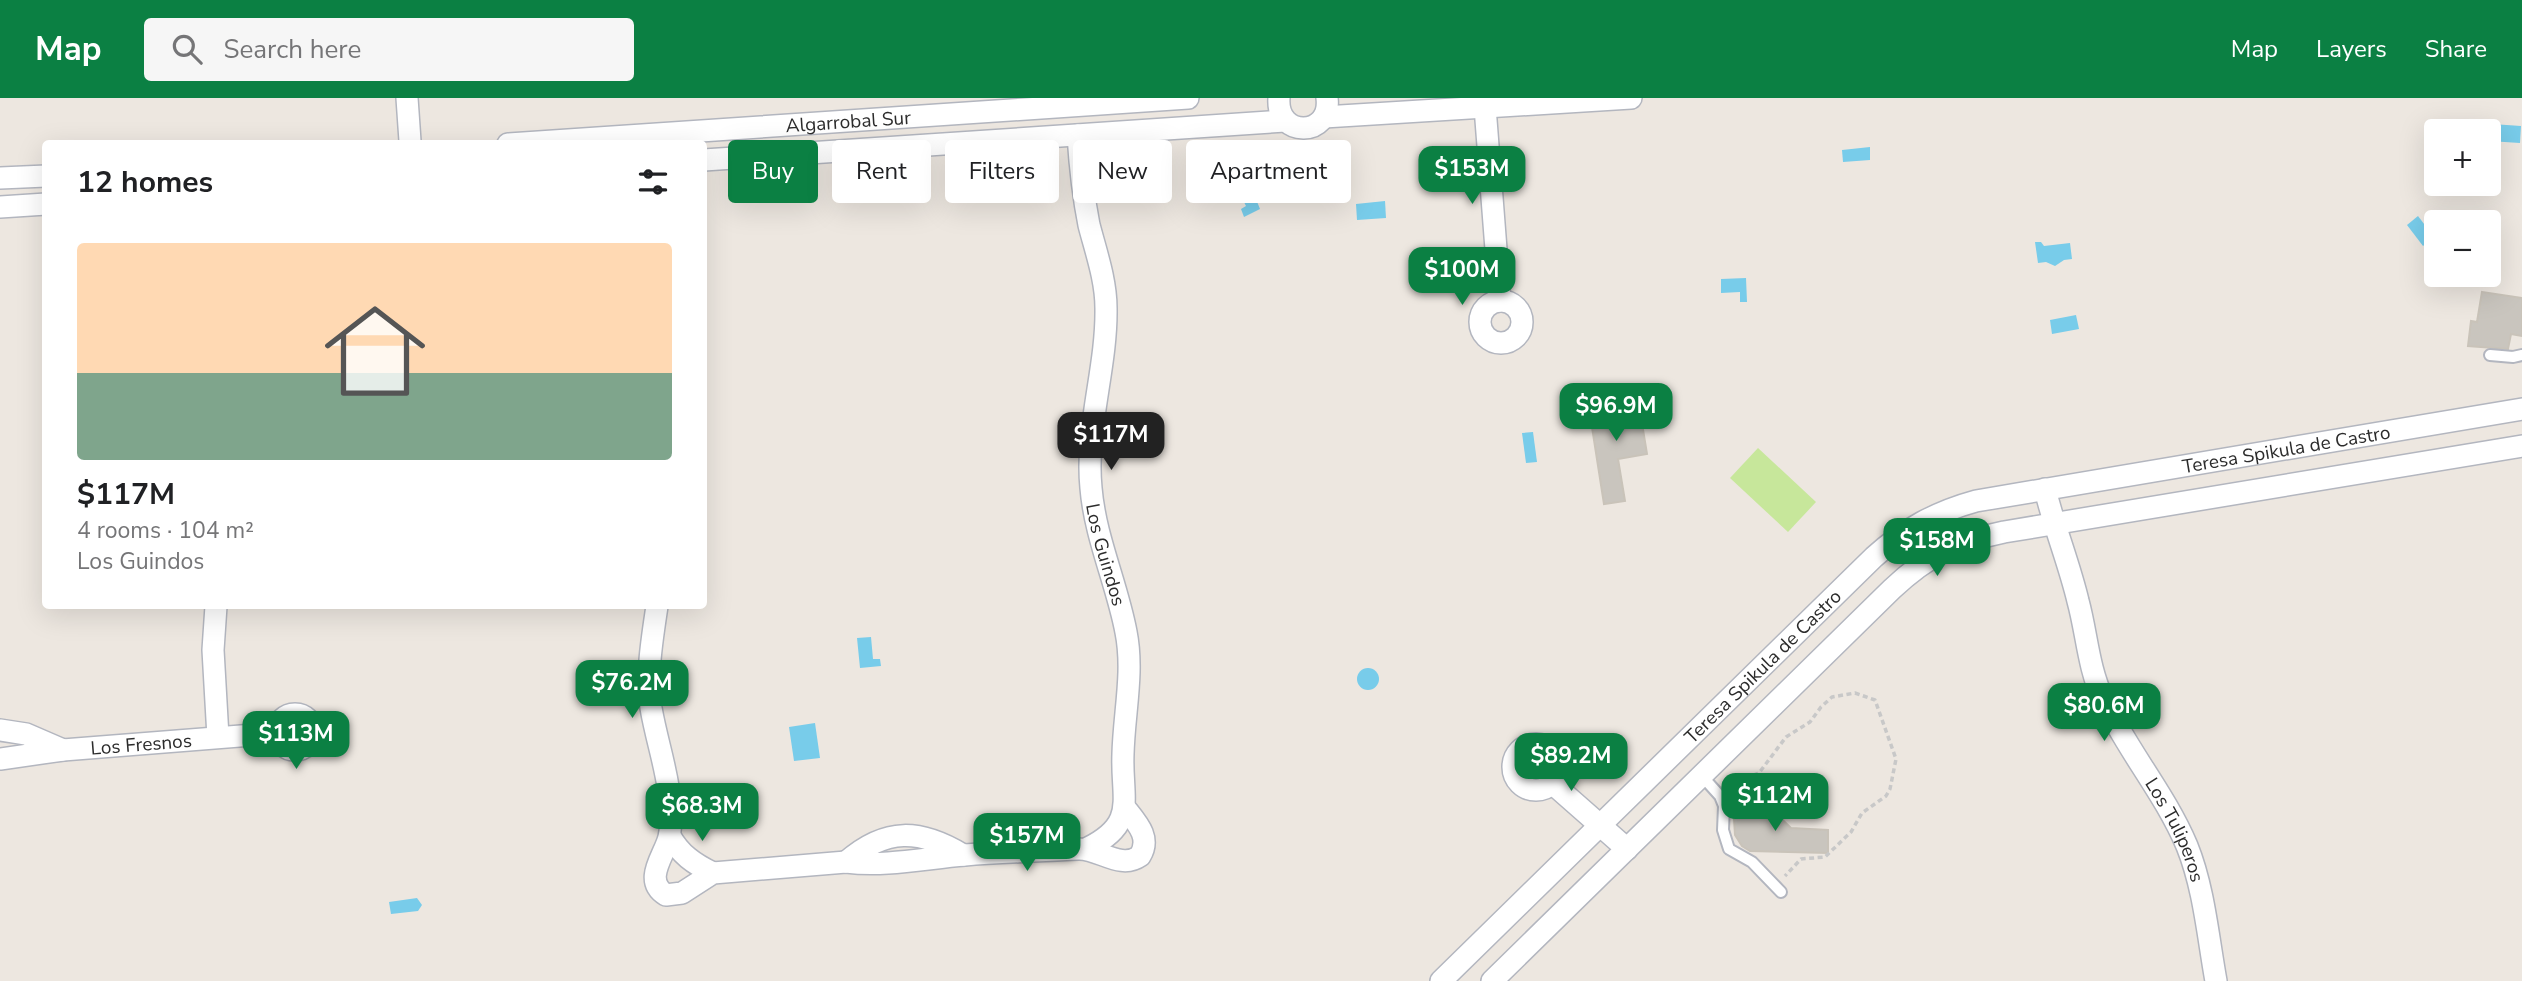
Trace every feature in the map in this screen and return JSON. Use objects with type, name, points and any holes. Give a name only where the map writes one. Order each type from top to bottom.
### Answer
[{"type":"street","points":[[407,98],[410,140]]},
{"type":"street","name":"Algarrobal Sur","points":[[567,140],[1188,98]]},
{"type":"street","points":[[1279,98],[1285,121]]},
{"type":"street","points":[[1326,107],[1485,107],[1630,98]]},
{"type":"street","name":"Algarrobal Sur","points":[[707,160],[1285,121],[1296,127],[1309,128],[1320,122],[1326,107]]},
{"type":"street","points":[[1485,107],[1500,301]]},
{"type":"street","name":"Los Guindos","points":[[657,609],[650,653],[650,694],[669,785],[670,836],[656,872],[656,883],[661,892],[677,895],[713,873],[846,862],[872,844],[905,836],[931,838],[963,855],[1088,848],[1124,862],[1139,856],[1145,843],[1144,835],[1126,809],[1123,754],[1129,656],[1126,632],[1096,519],[1091,486],[1106,307],[1102,274],[1083,190],[1078,135]]},
{"type":"street","points":[[0,178],[42,176]]},
{"type":"street","points":[[0,207],[42,204]]},
{"type":"street","name":"Teresa Spikula de Castro","points":[[1441,981],[1874,557],[1902,534],[1927,519],[1955,507],[2045,489],[2521,413]]},
{"type":"street","name":"Teresa Spikula de Castro","points":[[1492,981],[1892,589],[1925,561],[1955,545],[1972,539],[2053,524],[2522,446]]},
{"type":"street","name":"Los Tuliperos","points":[[2045,489],[2053,524],[2075,588],[2091,666],[2103,699],[2171,814],[2187,848],[2198,885],[2216,981]]},
{"type":"street","name":"Los Fresnos","points":[[216,609],[213,650],[218,737]]},
{"type":"street","name":"Los Fresnos","points":[[0,730],[39,738],[63,750]]},
{"type":"street","name":"Los Fresnos","points":[[0,760],[63,750],[277,733]]},
{"type":"street","points":[[1552,783],[1627,849]]},
{"type":"street","points":[[1088,848],[1112,832],[1126,809]]},
{"type":"street","points":[[670,836],[677,848],[688,858],[713,873]]},
{"type":"lane","points":[[2490,355],[2522,355]]},
{"type":"lane","points":[[1702,776],[1724,806],[1723,830],[1729,849],[1752,862],[1778,889]]},
{"type":"path","points":[[1721,799],[1740,780],[1759,772],[1786,737],[1810,722],[1832,697],[1855,693],[1875,700],[1896,759],[1890,789],[1886,796],[1862,813],[1851,832],[1825,857],[1801,859],[1778,889]]},
{"type":"green space","points":[[1758,448],[1816,502],[1788,532],[1730,478]]},
{"type":"water","points":[[2501,125],[2521,126],[2520,143],[2501,142]]},
{"type":"water","points":[[1870,147],[1870,160],[1843,162],[1842,150]]},
{"type":"water","points":[[1385,201],[1386,218],[1357,220],[1356,204]]},
{"type":"water","points":[[1244,203],[1258,203],[1260,209],[1244,217],[1241,209],[1246,206]]},
{"type":"water","points":[[2418,216],[2424,224],[2423,246],[2407,225]]},
{"type":"water","points":[[2035,242],[2041,242],[2044,246],[2070,243],[2072,259],[2064,260],[2055,266],[2046,262],[2038,263]]},
{"type":"water","points":[[1746,278],[1747,302],[1740,302],[1740,292],[1721,293],[1721,279]]},
{"type":"water","points":[[2076,315],[2079,329],[2052,334],[2050,320]]},
{"type":"water","points":[[1533,432],[1537,462],[1526,463],[1522,433]]},
{"type":"water","points":[[871,637],[873,659],[880,659],[881,666],[860,668],[857,638]]},
{"type":"water","points":[[1368,668],[1376,671],[1379,679],[1376,687],[1368,690],[1360,687],[1357,679],[1360,671]]},
{"type":"water","points":[[815,723],[820,758],[794,761],[789,727]]},
{"type":"water","points":[[417,898],[422,905],[418,911],[391,914],[389,902]]},
{"type":"building","points":[[2482,292],[2522,298],[2522,336],[2511,334],[2508,349],[2468,346],[2471,321],[2477,322]]},
{"type":"building","points":[[1638,399],[1647,454],[1618,459],[1625,501],[1604,504],[1589,408]]},
{"type":"building","points":[[1751,799],[1763,811],[1768,806],[1791,828],[1828,830],[1828,853],[1750,851],[1742,846],[1735,835],[1734,819]]}]
